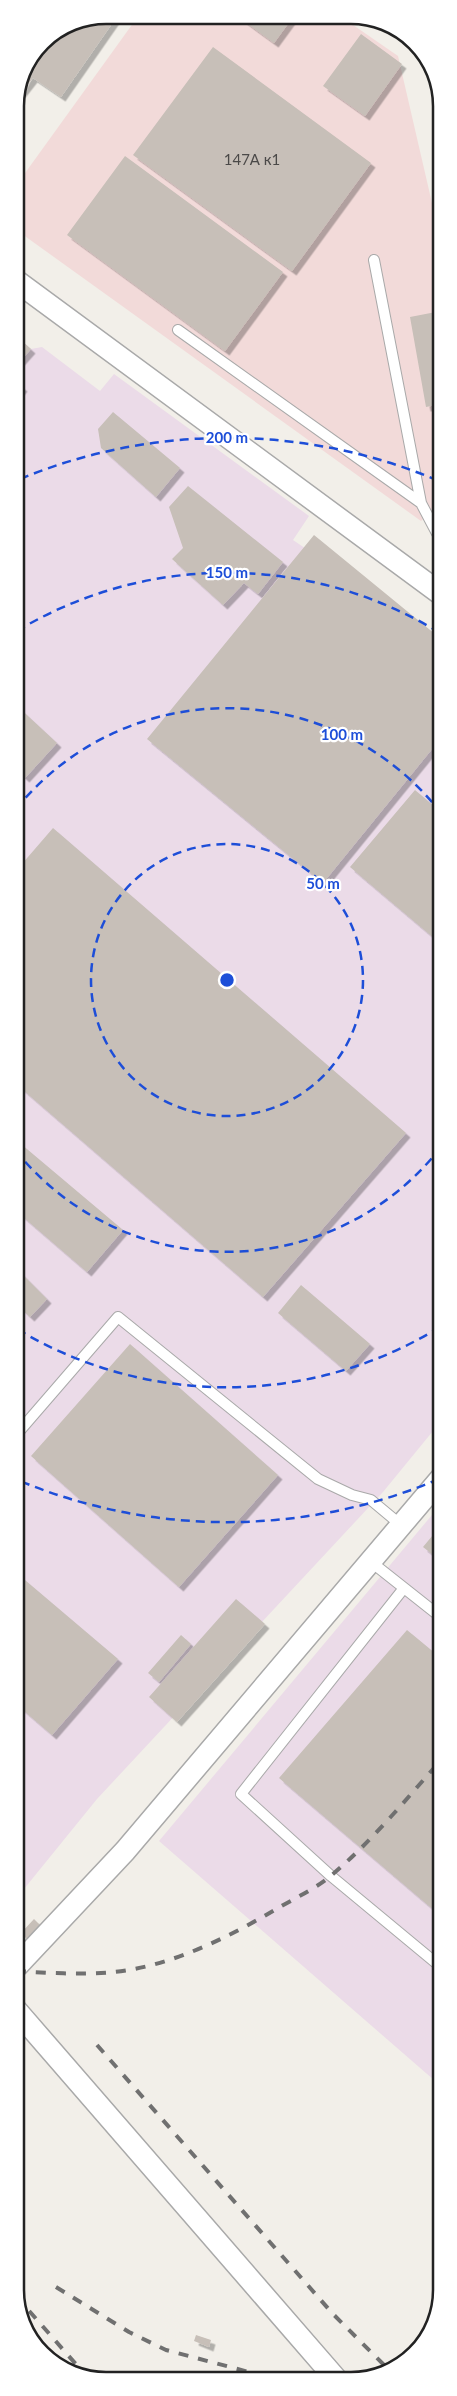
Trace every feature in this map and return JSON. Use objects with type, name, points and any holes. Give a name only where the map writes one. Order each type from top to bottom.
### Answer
[{"type":"street","points":[[24,287],[433,588]]},
{"type":"street","points":[[24,1959],[125,1852],[433,1488]]},
{"type":"street","points":[[24,2019],[330,2372]]},
{"type":"lane","points":[[374,260],[421,503],[433,526]]},
{"type":"lane","points":[[178,330],[421,503]]},
{"type":"lane","points":[[24,1426],[118,1317],[318,1479],[352,1495],[371,1500],[401,1525]]},
{"type":"lane","points":[[370,1561],[433,1611]]},
{"type":"lane","points":[[404,1588],[241,1794],[331,1876],[433,1961]]},
{"type":"shaded area","points":[[133,24],[352,24],[398,56],[433,207],[433,511],[421,521],[24,235],[24,175]]},
{"type":"shaded area","points":[[24,343],[31,349],[42,347],[100,391],[114,374],[309,516],[293,540],[433,635],[433,1431],[383,1492],[97,1799],[24,1889]]},
{"type":"shaded area","points":[[433,1514],[433,2079],[159,1841]]},
{"type":"building","points":[[112,24],[61,97],[33,78],[27,86],[32,69],[41,56],[52,44],[65,35],[90,25]]},
{"type":"building","points":[[248,24],[288,24],[274,43]]},
{"type":"building","points":[[361,34],[402,64],[365,116],[323,86]]},
{"type":"building","points":[[213,47],[371,163],[292,271],[133,155]]},
{"type":"building","points":[[125,156],[283,272],[225,351],[67,235]]},
{"type":"building","points":[[433,313],[433,406],[426,407],[410,317]]},
{"type":"building","points":[[24,343],[31,349],[24,357]]},
{"type":"building","points":[[113,412],[180,468],[156,497],[101,448],[98,429]]},
{"type":"building","points":[[188,486],[283,562],[258,594],[244,583],[223,605],[172,559],[183,548],[169,507]]},
{"type":"building","points":[[314,535],[433,632],[433,748],[323,883],[147,739]]},
{"type":"building","points":[[24,712],[57,743],[24,777]]},
{"type":"building","points":[[415,790],[433,805],[433,937],[350,867]]},
{"type":"building","points":[[53,828],[406,1133],[263,1297],[24,1091],[24,862]]},
{"type":"building","points":[[24,1147],[123,1230],[87,1272],[24,1218]]},
{"type":"building","points":[[24,1276],[47,1299],[30,1317],[24,1311]]},
{"type":"building","points":[[301,1285],[370,1344],[346,1371],[278,1313]]},
{"type":"building","points":[[130,1344],[278,1475],[179,1587],[31,1456]]},
{"type":"building","points":[[433,1535],[433,1555],[423,1547]]},
{"type":"building","points":[[24,1579],[118,1659],[52,1735],[24,1711]]},
{"type":"building","points":[[236,1599],[265,1624],[177,1722],[149,1697]]},
{"type":"building","points":[[407,1630],[433,1652],[433,1909],[279,1778]]},
{"type":"building","points":[[181,1635],[191,1644],[159,1682],[148,1673]]},
{"type":"building","points":[[34,1919],[42,1927],[28,1940],[24,1936],[24,1930]]},
{"type":"building","points":[[196,2335],[211,2340],[209,2347],[194,2341]]},
{"type":"railway","points":[[24,1971],[90,1973],[136,1969],[178,1957],[220,1939],[259,1919],[327,1879],[376,1833],[433,1769]]},
{"type":"railway","points":[[97,2045],[333,2314],[384,2365]]},
{"type":"railway","points":[[56,2287],[129,2332],[166,2350],[249,2372]]},
{"type":"railway","points":[[26,2307],[79,2368]]}]
